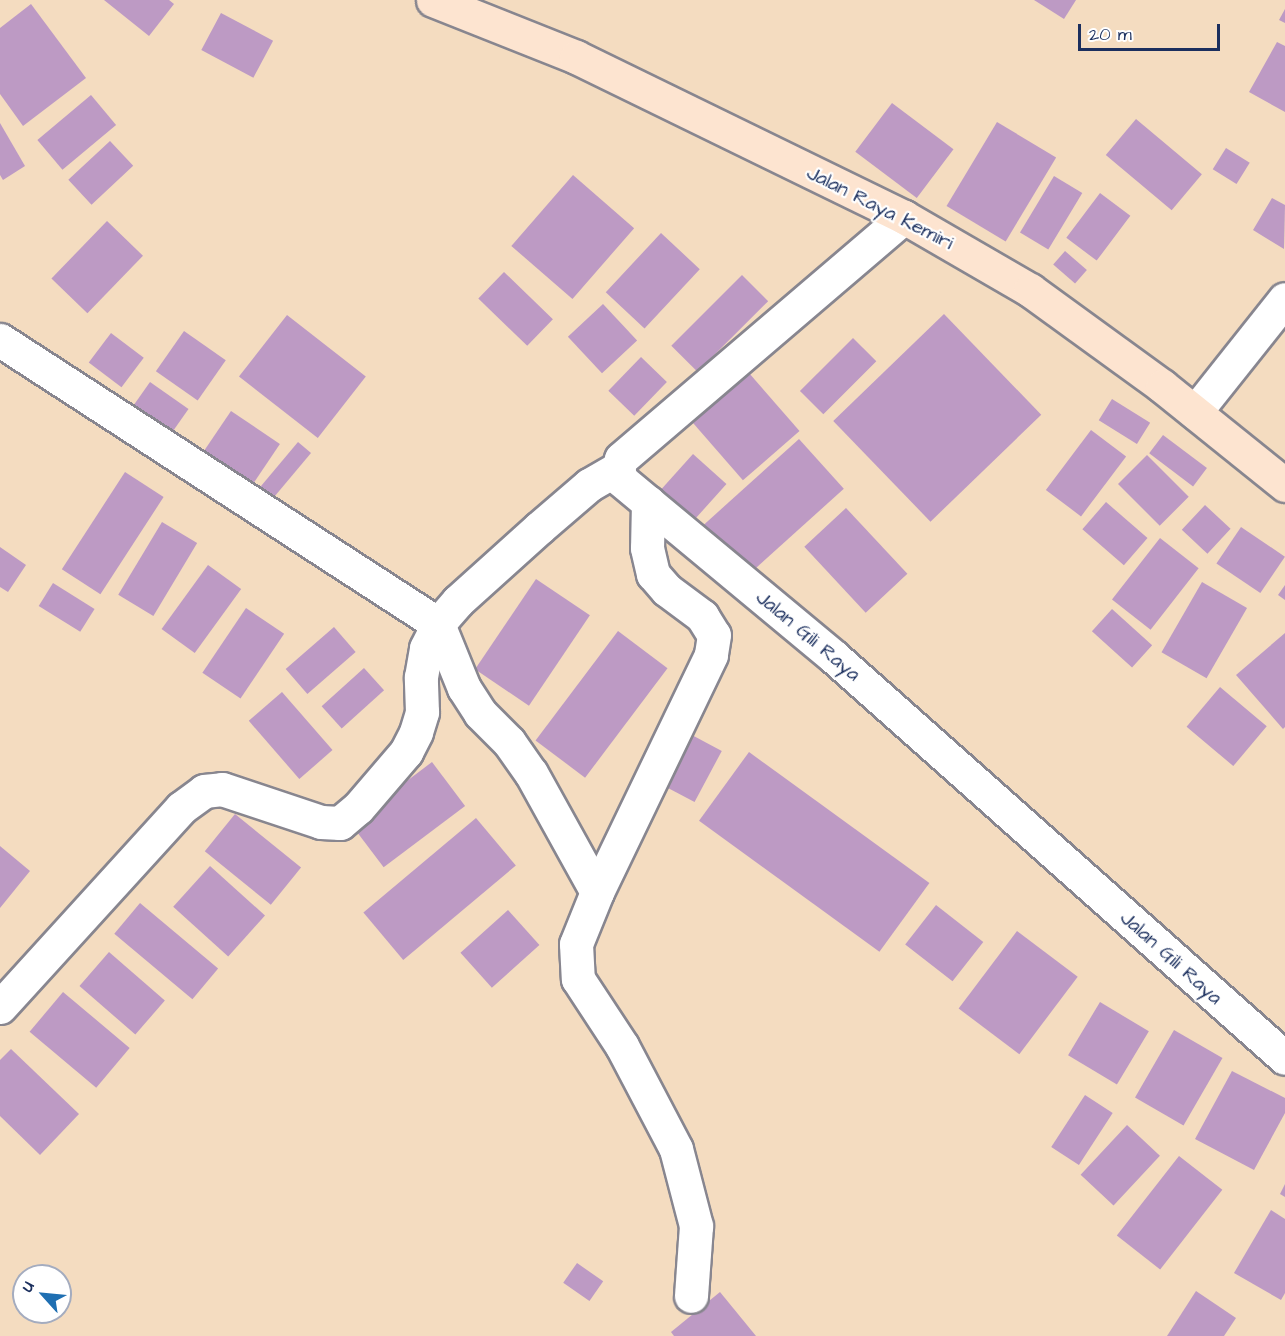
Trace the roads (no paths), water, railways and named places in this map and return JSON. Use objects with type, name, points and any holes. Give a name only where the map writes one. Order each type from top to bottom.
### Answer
[{"type":"street","name":"Jalan Raya Kemiri","points":[[433,0],[576,57],[904,217],[1030,290],[1195,412],[1285,486]]},
{"type":"street","points":[[0,1007],[181,808],[204,790],[222,789],[321,822],[340,823],[358,808],[406,752],[416,732],[422,712],[421,678],[426,648],[438,624],[458,601],[589,485],[618,468],[621,459],[904,217]]},
{"type":"street","points":[[1195,412],[1285,299]]},
{"type":"street","points":[[0,340],[438,624],[464,688],[480,713],[509,742],[531,773],[597,892]]},
{"type":"street","name":"Jalan Gili Raya","points":[[618,468],[621,480],[834,657],[1285,1058]]},
{"type":"street","points":[[648,502],[647,548],[653,574],[667,590],[702,616],[714,635],[711,655],[597,892],[576,944],[578,979],[622,1046],[676,1149],[696,1226],[692,1296]]}]
